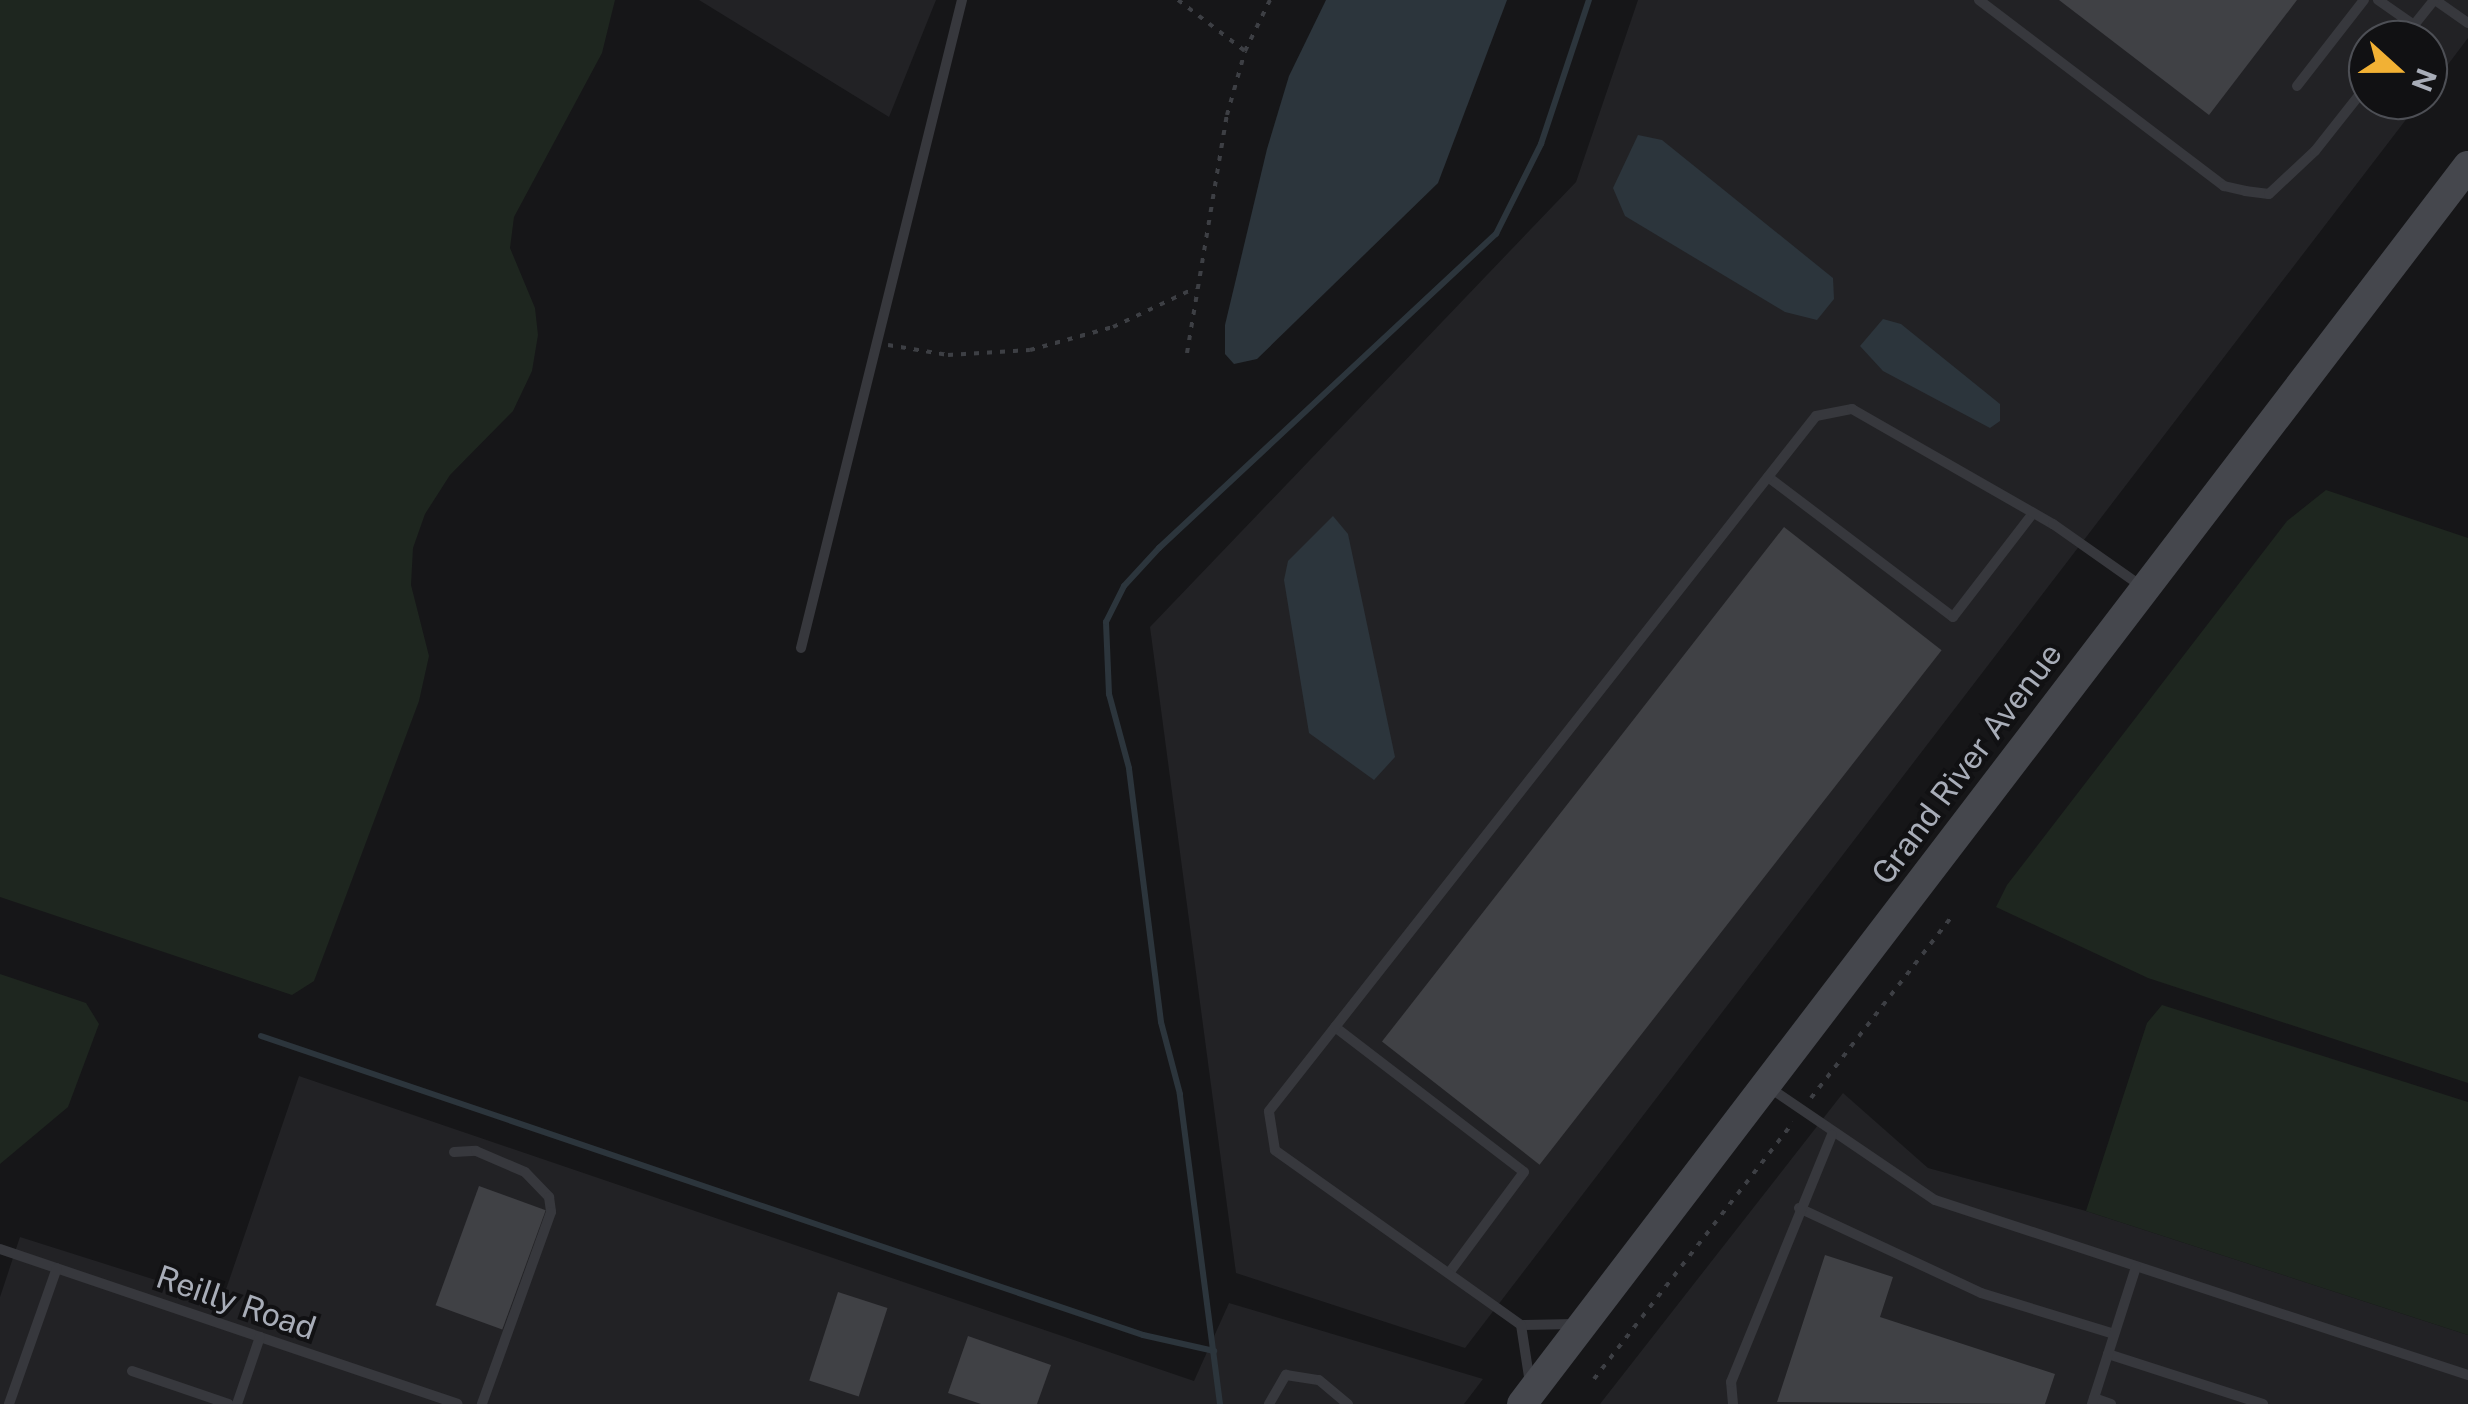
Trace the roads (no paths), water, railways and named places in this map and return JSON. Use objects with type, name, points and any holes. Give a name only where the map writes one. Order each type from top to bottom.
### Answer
[{"type":"main road","name":"Grand River Avenue","points":[[1527,1397],[2468,166]]},
{"type":"lane","points":[[802,648],[962,0]]},
{"type":"lane","points":[[1979,0],[2224,186],[2270,194],[2316,151],[2348,110]]},
{"type":"lane","points":[[2297,86],[2364,0]]},
{"type":"lane","points":[[2378,0],[2407,20]]},
{"type":"lane","points":[[2418,20],[2435,0],[2468,24]]},
{"type":"lane","points":[[1583,1322],[1521,1325],[1275,1150],[1269,1110],[1816,416],[1852,409],[2032,513],[2145,589]]},
{"type":"lane","points":[[1768,477],[1952,617],[2032,513]]},
{"type":"lane","points":[[1335,1027],[1524,1172],[1448,1273]]},
{"type":"lane","points":[[1766,1084],[1832,1135],[1934,1200],[2468,1376]]},
{"type":"lane","points":[[1733,1404],[1731,1382],[1832,1135]]},
{"type":"lane","points":[[454,1152],[476,1152],[525,1172],[549,1197],[551,1212],[482,1404]]},
{"type":"lane","points":[[1799,1208],[1981,1293],[2114,1334]]},
{"type":"lane","name":"Reilly Road","points":[[0,1249],[457,1404]]},
{"type":"lane","points":[[2111,1404],[2093,1401],[2136,1266]]},
{"type":"lane","points":[[9,1404],[57,1268]]},
{"type":"lane","points":[[1521,1325],[1527,1397]]},
{"type":"lane","points":[[236,1404],[260,1337]]},
{"type":"lane","points":[[2108,1354],[2263,1404]]},
{"type":"lane","points":[[132,1371],[228,1404]]},
{"type":"lane","points":[[1268,1404],[1286,1375],[1318,1380],[1348,1404]]},
{"type":"waterway","points":[[1220,1404],[1180,1094],[1161,1022],[1129,768],[1109,694],[1106,622],[1124,586],[1159,548],[1496,234],[1541,144],[1589,0]]},
{"type":"waterway","points":[[261,1036],[1143,1335],[1214,1351]]}]
